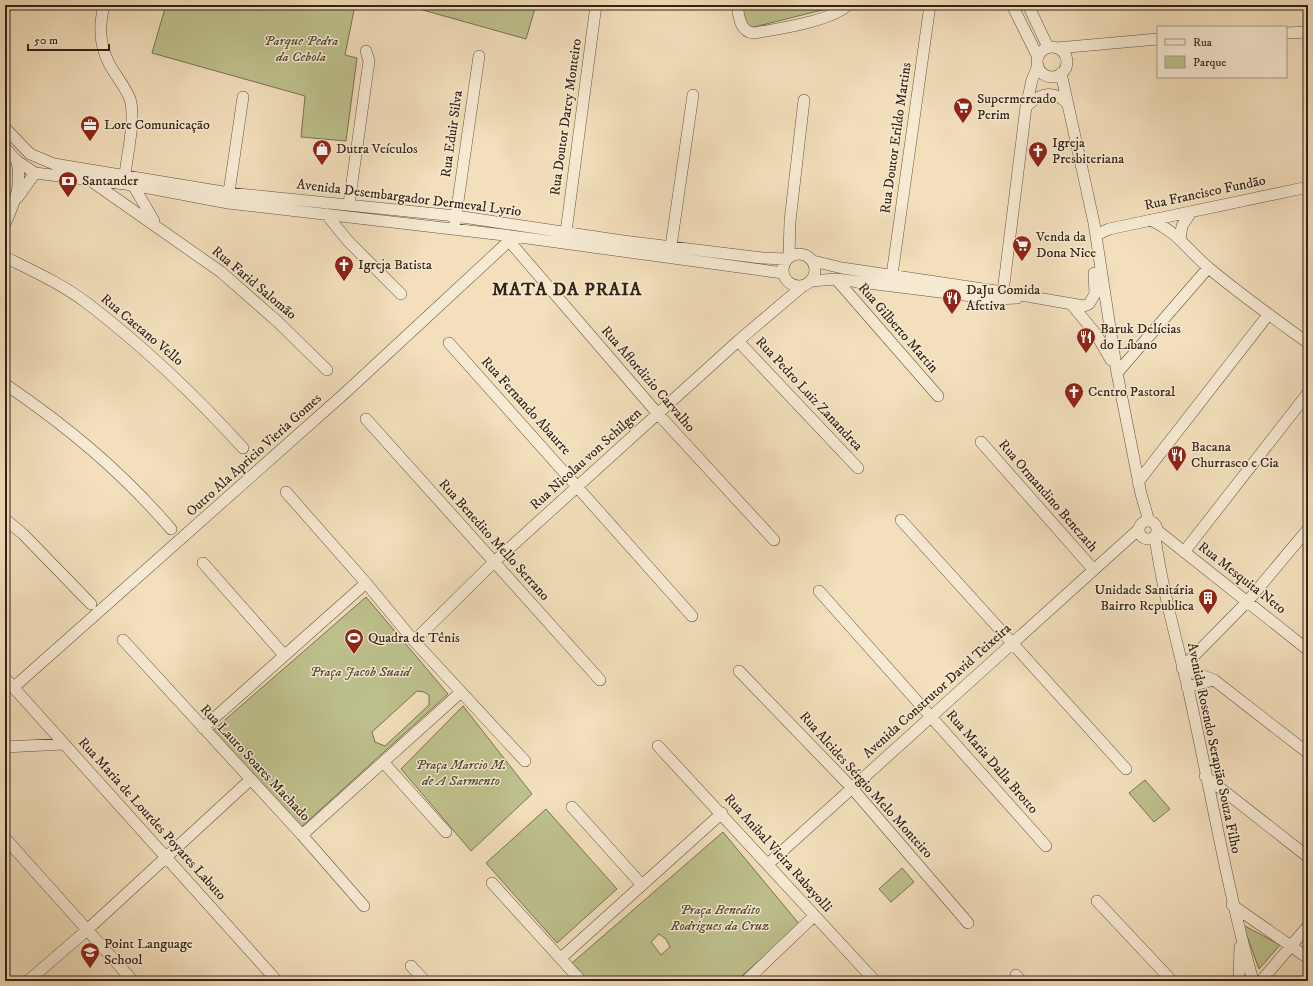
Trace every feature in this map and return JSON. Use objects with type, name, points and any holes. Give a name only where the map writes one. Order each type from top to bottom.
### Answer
[{"type":"street","points":[[104,5],[101,17],[100,39],[106,58],[130,100],[132,116],[124,175]]},
{"type":"street","name":"Rua Doutor Darcy Monteiro","points":[[566,232],[596,5]]},
{"type":"street","points":[[737,5],[740,21],[744,29],[748,32],[754,33],[826,17],[838,13],[848,5]]},
{"type":"street","name":"Rua Doutor Erildo Martins","points":[[892,275],[930,5]]},
{"type":"street","points":[[1012,5],[1041,71],[1051,76],[1061,73],[1066,65],[1064,53],[1053,48],[1028,5]]},
{"type":"street","points":[[1287,33],[1308,32]]},
{"type":"street","points":[[1003,292],[1026,107],[1032,80],[1044,49],[1086,44],[1157,39]]},
{"type":"street","points":[[1066,60],[1086,44]]},
{"type":"street","points":[[349,204],[368,61],[366,51]]},
{"type":"street","name":"Rua Eduir Silva","points":[[452,229],[456,216],[478,56]]},
{"type":"street","name":"Avenida Rosendo Serapião Souza Filho","points":[[1061,73],[1094,222],[1117,373],[1148,531],[1159,566],[1187,687],[1232,905],[1252,981]]},
{"type":"street","points":[[1026,107],[1036,98],[1050,94],[1057,95],[1068,104]]},
{"type":"street","points":[[665,251],[693,95]]},
{"type":"street","points":[[229,198],[243,97]]},
{"type":"street","points":[[783,304],[784,276],[782,268],[788,258],[790,221],[804,100]]},
{"type":"street","points":[[5,128],[30,154],[35,173],[14,204]]},
{"type":"street","points":[[5,148],[17,161],[35,173]]},
{"type":"street","name":"Avenida Desembargador Dermeval Lyrio","points":[[30,154],[54,164],[124,175],[229,198],[349,204],[456,216],[566,232],[784,276]]},
{"type":"street","points":[[5,224],[14,204],[20,181],[17,161]]},
{"type":"street","name":"Avenida Desembargador Dermeval Lyrio","points":[[35,173],[92,182],[133,185],[229,198],[326,214],[452,229],[506,238],[762,258],[788,258]]},
{"type":"street","name":"Rua Farid Salomão","points":[[92,182],[157,225],[221,272],[278,322],[327,370]]},
{"type":"street","name":"Rua Farid Salomão","points":[[133,185],[157,225]]},
{"type":"street","name":"Rua Francisco Fundão","points":[[1096,235],[1109,229],[1308,186]]},
{"type":"street","points":[[1180,238],[1182,226],[1191,212]]},
{"type":"street","points":[[326,214],[348,241],[401,294]]},
{"type":"street","points":[[430,227],[431,214]]},
{"type":"street","points":[[346,216],[348,241]]},
{"type":"street","points":[[1151,220],[1167,228],[1180,238],[1208,268],[1268,315],[1308,343]]},
{"type":"street","points":[[790,221],[795,242],[800,253],[810,257],[813,262],[815,272],[808,283]]},
{"type":"street","points":[[1094,222],[1100,227],[1109,229]]},
{"type":"street","points":[[813,262],[842,268],[1003,292],[1084,306],[1089,304],[1095,294],[1094,248],[1096,235]]},
{"type":"street","name":"Rua Aflordizio Carvalho","points":[[506,238],[658,414],[774,540]]},
{"type":"street","name":"Outro Ala Apricio Vieria Gomes","points":[[14,687],[340,398],[506,238]]},
{"type":"street","points":[[788,258],[800,253]]},
{"type":"street","name":"Rua Caetano Vello","points":[[5,257],[58,284],[87,303],[178,380],[243,448]]},
{"type":"street","points":[[1117,373],[1208,268]]},
{"type":"street","points":[[784,276],[793,285],[836,279],[996,300],[1025,296]]},
{"type":"street","name":"Rua Gilberto Martin","points":[[836,279],[938,396]]},
{"type":"street","name":"Rua Nicolau von Schilgen","points":[[414,641],[493,563],[738,341],[808,283]]},
{"type":"street","name":"Avenida Rosendo Serapião Souza Filho","points":[[1072,305],[1103,344],[1117,373]]},
{"type":"street","points":[[1138,482],[1268,315]]},
{"type":"street","name":"Rua Pedro Luiz Zanandrea","points":[[738,341],[858,468]]},
{"type":"street","name":"Rua Fernando Abaurre","points":[[449,342],[692,616]]},
{"type":"street","points":[[5,384],[77,435],[148,502],[171,529]]},
{"type":"street","points":[[1184,552],[1308,393]]},
{"type":"street","name":"Rua Benedito Mello Serrano","points":[[366,419],[493,563],[600,680]]},
{"type":"street","name":"Rua Ormandino Benezath","points":[[981,442],[1093,569]]},
{"type":"street","points":[[286,492],[460,693],[525,761]]},
{"type":"street","points":[[5,519],[28,539],[90,604]]},
{"type":"street","points":[[901,520],[1126,769]]},
{"type":"street","points":[[1308,528],[1247,602],[1182,668],[1214,680],[1308,753]]},
{"type":"street","name":"Rua Mesquita Neto","points":[[1148,531],[1184,552],[1308,650]]},
{"type":"street","name":"Avenida Construtor David Teixeira","points":[[768,864],[932,717],[1012,642],[1125,540],[1148,531]]},
{"type":"street","points":[[203,563],[284,655]]},
{"type":"street","points":[[203,728],[366,583]]},
{"type":"street","name":"Rua Maria Dalla Brotto","points":[[819,592],[1046,846]]},
{"type":"street","name":"Rua Lauro Soares Machado","points":[[123,640],[302,835],[364,906]]},
{"type":"street","name":"Rua Alcides Sérgio Melo Monteiro","points":[[739,671],[852,788],[968,922]]},
{"type":"street","name":"Rua Maria de Lourdes Poyares Labuto","points":[[5,678],[277,981]]},
{"type":"street","points":[[1187,687],[1214,680]]},
{"type":"street","points":[[302,835],[384,763],[460,693]]},
{"type":"street","points":[[5,747],[64,744]]},
{"type":"street","name":"Rua Anibal Vieira Rabayolli","points":[[658,746],[722,813],[814,916],[875,981]]},
{"type":"street","points":[[384,763],[446,832]]},
{"type":"street","points":[[1205,776],[1308,857]]},
{"type":"street","points":[[28,981],[87,930],[250,780]]},
{"type":"street","points":[[1210,798],[1228,793]]},
{"type":"street","points":[[572,807],[642,885]]},
{"type":"street","points":[[561,958],[722,813]]},
{"type":"street","points":[[5,838],[133,981]]},
{"type":"street","points":[[492,883],[581,981]]},
{"type":"street","points":[[1097,901],[1172,981]]},
{"type":"street","points":[[1232,905],[1308,958]]},
{"type":"street","points":[[746,981],[814,916]]},
{"type":"street","points":[[1261,981],[1308,926]]},
{"type":"street","name":"Avenida Rosendo Serapião Souza Filho","points":[[1239,981],[1240,937]]},
{"type":"street","points":[[410,966],[425,981]]},
{"type":"street","points":[[1242,981],[1252,981]]},
{"type":"green space","name":"Parque Pedra da Cebola","points":[[166,5],[355,5],[345,55],[357,58],[346,141],[301,137],[305,96],[152,53]]},
{"type":"green space","points":[[405,5],[536,5],[526,39]]},
{"type":"green space","points":[[740,5],[842,5],[750,28],[745,25]]},
{"type":"green space","name":"Praça Jacob Suaid","points":[[366,597],[448,694],[299,829],[211,732]],"holes":[[[417,691],[424,692],[429,695],[429,705],[385,746],[375,742],[372,732]]]},
{"type":"green space","name":"Praça Marcio M. de A Sarmento","points":[[463,706],[532,794],[471,851],[401,769]]},
{"type":"green space","points":[[1145,780],[1170,809],[1154,822],[1129,793]]},
{"type":"green space","points":[[546,809],[617,889],[557,943],[486,863]]},
{"type":"green space","name":"Praça Benedito Rodrigues da Cruz","points":[[723,832],[800,925],[736,981],[588,981],[572,963]],"holes":[[[659,934],[666,939],[670,947],[661,955],[651,942]]]},
{"type":"green space","points":[[902,868],[914,882],[891,902],[879,889]]},
{"type":"green space","points":[[1243,925],[1280,945],[1259,969]]},
{"type":"place","name":"Supermercado Perim","points":[[963,124]]},
{"type":"place","name":"Lore Comunicação","points":[[90,142]]},
{"type":"place","name":"Dutra Veículos","points":[[322,166]]},
{"type":"place","name":"Igreja Presbiteriana","points":[[1038,168]]},
{"type":"place","name":"Santander","points":[[68,198]]},
{"type":"place","name":"Venda da Dona Nice","points":[[1022,262]]},
{"type":"place","name":"Igreja Batista","points":[[344,282]]},
{"type":"place","name":"DaJu Comida Afetiva","points":[[952,315]]},
{"type":"place","name":"Baruk Delícias do Líbano","points":[[1086,354]]},
{"type":"place","name":"Centro Pastoral","points":[[1074,409]]},
{"type":"place","name":"Bacana Churrasco e Cia","points":[[1177,472]]},
{"type":"place","name":"Unidade Sanitária Bairro Republica","points":[[1208,615]]},
{"type":"place","name":"Quadra de Tênis","points":[[354,655]]},
{"type":"place","name":"Point Language School","points":[[90,969]]},
{"type":"district","name":"MATA DA PRAIA","points":[[567,290]]}]
